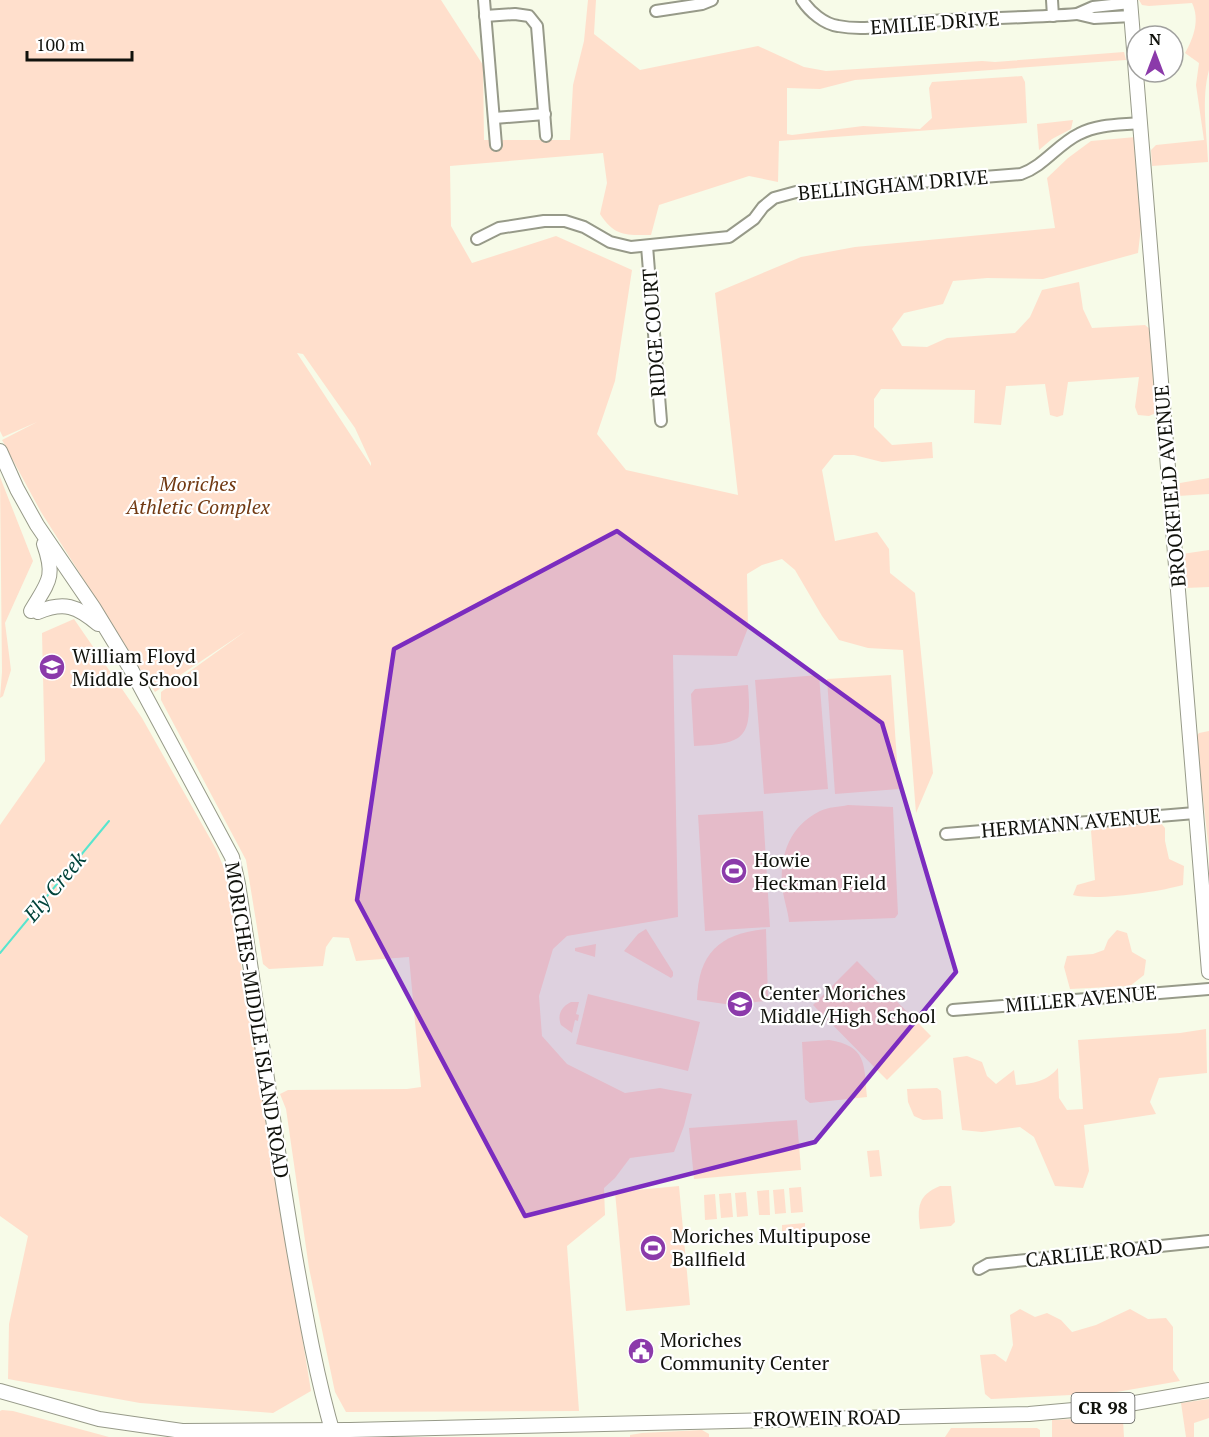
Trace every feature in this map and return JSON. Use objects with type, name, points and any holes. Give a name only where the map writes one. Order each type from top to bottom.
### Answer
[{"type":"main road","name":"BROOKFIELD AVENUE","points":[[1131,7],[1209,972]]},
{"type":"main road","name":"MORICHES-MIDDLE ISLAND ROAD","points":[[0,451],[37,525],[111,635],[148,699],[234,863],[286,1207],[310,1337],[333,1434]]},
{"type":"main road","points":[[37,525],[49,560],[50,576],[34,612],[60,606],[75,608],[87,614],[111,635]]},
{"type":"main road","name":"FROWEIN ROAD","points":[[84,1415],[128,1424],[183,1431],[333,1434],[510,1426],[1043,1413],[1126,1405],[1209,1390]]},
{"type":"main road","points":[[2,1393],[84,1415],[150,1437]]},
{"type":"main road","points":[[470,1437],[510,1426]]},
{"type":"street","points":[[484,0],[496,145]]},
{"type":"street","points":[[656,11],[702,4],[712,0]]},
{"type":"street","name":"EMILIE DRIVE","points":[[802,0],[825,21],[836,26],[855,28],[928,21],[1077,14],[1099,18],[1131,7]]},
{"type":"street","points":[[1052,0],[1053,16]]},
{"type":"street","points":[[1098,6],[1099,18]]},
{"type":"street","name":"EMILIE DRIVE","points":[[1077,14],[1098,6],[1131,7]]},
{"type":"street","points":[[485,16],[515,14],[529,16],[537,26],[546,136]]},
{"type":"street","points":[[495,118],[545,114]]},
{"type":"street","name":"BELLINGHAM DRIVE","points":[[477,239],[499,228],[565,221],[584,227],[610,242],[631,247],[729,237],[754,219],[774,198],[796,192],[1021,174],[1034,170],[1056,149],[1078,134],[1095,127],[1140,123]]},
{"type":"street","name":"RIDGE COURT","points":[[647,246],[661,421]]},
{"type":"street","name":"HERMANN AVENUE","points":[[946,834],[1195,813]]},
{"type":"street","name":"MILLER AVENUE","points":[[953,1010],[1209,989]]},
{"type":"street","name":"CARLILE ROAD","points":[[979,1269],[988,1264],[1209,1241]]},
{"type":"highlighted area","points":[[617,531],[882,723],[956,972],[815,1142],[525,1216],[357,900],[394,649]]},
{"type":"green space","name":"Moriches Athletic Complex","points":[[0,0],[441,0],[483,65],[484,140],[570,140],[573,85],[584,41],[588,0],[596,0],[594,34],[640,70],[758,46],[804,67],[826,71],[1124,52],[1125,60],[855,80],[820,89],[787,88],[787,134],[863,126],[920,129],[932,118],[929,88],[932,82],[1022,76],[1025,82],[1027,123],[779,141],[778,182],[749,176],[659,205],[651,235],[635,235],[616,231],[605,222],[600,214],[607,183],[603,153],[450,166],[451,226],[472,263],[556,236],[632,270],[615,381],[597,434],[626,470],[738,495],[715,293],[801,257],[855,247],[1055,228],[1047,178],[1091,141],[1136,137],[1142,219],[1138,253],[1043,279],[987,278],[953,281],[943,304],[904,313],[892,329],[902,346],[927,347],[947,338],[1015,333],[1030,317],[1042,290],[1079,282],[1083,309],[1092,328],[1145,325],[1151,330],[1156,413],[1149,416],[1138,415],[1135,407],[1139,377],[1068,382],[1063,415],[1057,417],[1050,415],[1045,384],[1006,386],[1001,425],[974,423],[975,390],[881,389],[874,399],[874,427],[892,445],[932,442],[933,458],[882,462],[854,455],[834,455],[822,470],[835,541],[877,532],[889,549],[890,573],[915,593],[933,773],[916,813],[903,650],[868,648],[839,640],[795,570],[782,559],[762,565],[747,574],[748,628],[737,656],[673,655],[678,917],[567,936],[553,949],[539,996],[542,1036],[567,1064],[625,1093],[660,1088],[692,1094],[684,1126],[674,1152],[630,1158],[604,1188],[605,1215],[567,1246],[579,1411],[346,1412],[335,1392],[309,1268],[286,1109],[280,1094],[288,1090],[421,1087],[409,957],[356,961],[349,938],[333,937],[326,947],[323,966],[269,969],[263,964],[246,860],[161,700],[161,692],[246,631],[155,692],[41,512],[2,440],[37,422],[3,437],[0,431]],"holes":[[[297,353],[303,354],[355,428],[371,466]]]},
{"type":"green space","points":[[1139,0],[1209,0],[1209,70],[1205,104],[1208,162],[1152,166],[1151,150],[1156,145],[1204,140],[1196,85],[1199,63],[1185,53],[1196,22],[1192,3],[1142,5]]},
{"type":"green space","points":[[1073,120],[1071,129],[1052,139],[1039,150],[1037,124]]},
{"type":"green space","points":[[0,477],[33,561],[5,623],[11,670],[3,696],[0,698],[2,672]]},
{"type":"green space","points":[[1209,478],[1209,494],[1178,496],[1180,483]]},
{"type":"green space","points":[[1209,550],[1209,587],[1186,588],[1183,583],[1182,554]]},
{"type":"green space","points":[[74,619],[142,718],[216,849],[226,873],[311,1391],[273,1413],[140,1403],[8,1379],[9,1324],[28,1236],[0,1216],[0,825],[45,761],[42,633]]},
{"type":"green space","points":[[819,675],[828,789],[764,794],[755,680]]},
{"type":"green space","points":[[891,675],[899,789],[835,794],[827,679]]},
{"type":"green space","points":[[748,685],[749,716],[742,734],[735,740],[725,743],[694,746],[691,694],[695,689]]},
{"type":"green space","points":[[1209,731],[1209,851],[1196,737],[1199,733]]},
{"type":"green space","points":[[848,805],[893,807],[898,914],[895,918],[789,922],[782,874],[789,842],[794,833],[810,817],[823,810]]},
{"type":"green space","name":"Howie Heckman Field","points":[[763,811],[770,927],[705,931],[698,815]]},
{"type":"green space","points":[[1159,821],[1165,828],[1169,859],[1184,866],[1183,885],[1144,893],[1112,896],[1073,895],[1077,885],[1095,880],[1091,831],[1100,826]]},
{"type":"green space","points":[[646,929],[673,972],[671,978],[624,951],[638,934]]},
{"type":"green space","points":[[766,929],[768,998],[765,1001],[732,1005],[697,1000],[702,970],[707,958],[715,948],[736,935]]},
{"type":"green space","points":[[1117,930],[1127,933],[1132,952],[1146,960],[1144,975],[1130,986],[1070,989],[1064,967],[1067,956],[1093,954],[1104,950],[1108,940]]},
{"type":"green space","points":[[596,944],[595,957],[575,951],[575,948]]},
{"type":"green space","points":[[857,961],[931,1036],[887,1080],[813,1005]]},
{"type":"green space","points":[[588,994],[700,1022],[688,1071],[576,1044]]},
{"type":"green space","points":[[571,1002],[579,1002],[576,1014],[579,1015],[578,1021],[575,1020],[572,1033],[561,1025],[559,1018],[562,1009]]},
{"type":"green space","points":[[1206,1029],[1207,1073],[1159,1078],[1150,1102],[1156,1114],[1084,1125],[1089,1171],[1083,1188],[1055,1186],[1034,1137],[1020,1127],[982,1132],[962,1130],[953,1058],[967,1056],[982,1062],[987,1076],[996,1084],[1014,1070],[1016,1085],[1044,1079],[1058,1068],[1059,1098],[1067,1110],[1083,1109],[1078,1040]]},
{"type":"green space","points":[[829,1040],[851,1047],[861,1058],[867,1097],[810,1103],[805,1099],[802,1042]]},
{"type":"green space","points":[[937,1088],[941,1091],[943,1119],[923,1120],[914,1116],[908,1102],[907,1089]]},
{"type":"green space","points":[[797,1120],[801,1170],[694,1179],[689,1128]]},
{"type":"green space","points":[[879,1150],[882,1176],[870,1177],[867,1151]]},
{"type":"green space","name":"Moriches Multipupose Ballfield","points":[[679,1186],[690,1305],[626,1311],[615,1192]]},
{"type":"green space","points":[[940,1186],[951,1186],[955,1222],[951,1226],[920,1229],[919,1208],[923,1198]]},
{"type":"green space","points":[[801,1187],[803,1212],[791,1213],[789,1188]]},
{"type":"green space","points":[[784,1189],[786,1213],[775,1214],[773,1190]]},
{"type":"green space","points":[[769,1190],[770,1215],[759,1215],[757,1191]]},
{"type":"green space","points":[[746,1192],[748,1216],[737,1217],[735,1193]]},
{"type":"green space","points":[[731,1193],[733,1217],[721,1218],[719,1194]]},
{"type":"green space","points":[[715,1194],[717,1219],[705,1220],[704,1195]]},
{"type":"green space","points":[[805,1223],[805,1233],[782,1235],[782,1225]]},
{"type":"green space","points":[[1020,1309],[1035,1317],[1047,1313],[1061,1320],[1072,1332],[1096,1325],[1130,1309],[1148,1319],[1166,1318],[1173,1327],[1173,1370],[1180,1381],[1111,1393],[991,1399],[985,1394],[980,1355],[995,1354],[1006,1362],[1013,1345],[1010,1315]]},
{"type":"green space","points":[[1209,1399],[1209,1418],[1194,1423],[1194,1437],[1186,1437],[1181,1403]]},
{"type":"green space","points":[[0,1411],[109,1437],[0,1437]]},
{"type":"green space","points":[[1120,1417],[1123,1420],[1124,1437],[1052,1437],[1052,1420]]},
{"type":"green space","points":[[951,1428],[1037,1428],[1040,1430],[1040,1437],[945,1437]]},
{"type":"green space","points":[[702,1430],[709,1434],[709,1437],[630,1437],[630,1435],[642,1433]]},
{"type":"waterway","name":"Ely Creek","points":[[0,953],[109,821]]},
{"type":"place","name":"William Floyd Middle School","points":[[52,667]]},
{"type":"place","name":"Howie Heckman Field","points":[[734,871]]},
{"type":"place","name":"Center Moriches Middle/High School","points":[[740,1004]]},
{"type":"place","name":"Moriches Multipupose Ballfield","points":[[653,1248]]},
{"type":"place","name":"Moriches Community Center","points":[[641,1351]]}]
